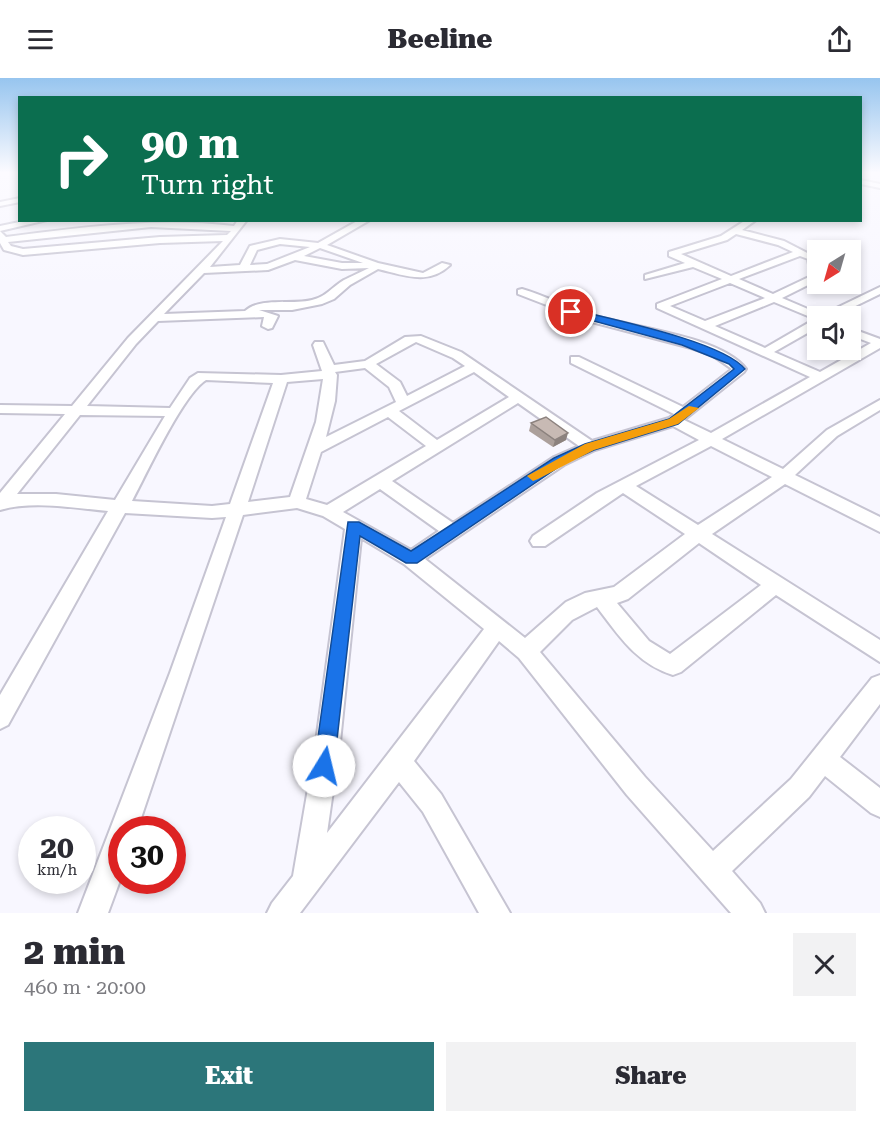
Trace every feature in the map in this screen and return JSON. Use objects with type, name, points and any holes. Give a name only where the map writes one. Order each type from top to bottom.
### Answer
[{"type":"street","points":[[0,229],[33,222]]},
{"type":"street","points":[[201,270],[243,270],[268,267],[295,257],[362,222]]},
{"type":"street","points":[[749,222],[724,238],[672,254],[807,312]]},
{"type":"street","points":[[149,224],[190,224],[236,230],[160,240],[22,252],[10,251],[2,237],[149,224]]},
{"type":"street","points":[[2,502],[132,341],[201,270],[236,230]]},
{"type":"street","points":[[703,326],[816,277],[813,269],[814,261],[801,252],[774,241],[736,231]]},
{"type":"street","points":[[243,270],[253,248],[266,243],[285,242],[317,246],[358,256],[375,265]]},
{"type":"street","points":[[801,252],[661,306],[819,376]]},
{"type":"street","points":[[295,257],[342,266],[375,265],[423,276],[430,275],[445,265]]},
{"type":"street","points":[[648,277],[692,264]]},
{"type":"street","points":[[248,315],[256,307],[292,307],[326,300],[346,283],[373,270],[375,265]]},
{"type":"street","points":[[847,306],[880,290]]},
{"type":"street","points":[[411,559],[524,482],[590,447],[679,418],[738,373],[740,369],[738,365],[686,343],[571,312],[522,292]]},
{"type":"street","points":[[155,318],[269,314],[272,318],[268,326]]},
{"type":"street","points":[[764,353],[807,328]]},
{"type":"street","points":[[861,335],[880,343]]},
{"type":"street","points":[[0,717],[174,412],[195,381],[203,376],[281,379],[331,372],[368,364],[414,338],[448,350],[590,447]]},
{"type":"street","points":[[539,541],[574,515],[880,343]]},
{"type":"street","points":[[297,502],[301,481],[325,416],[331,372],[327,355],[319,345]]},
{"type":"street","points":[[575,360],[712,439],[880,525]]},
{"type":"street","points":[[368,364],[395,385],[403,403]]},
{"type":"street","points":[[314,449],[474,367]]},
{"type":"street","points":[[129,816],[237,511],[281,379]]},
{"type":"street","points":[[329,512],[517,398]]},
{"type":"street","points":[[526,651],[571,609],[591,599],[621,593],[697,535],[784,476],[832,433],[880,404]]},
{"type":"street","points":[[0,409],[174,412]]},
{"type":"street","points":[[389,410],[435,446]]},
{"type":"street","points":[[379,480],[452,531]]},
{"type":"street","points":[[624,486],[880,652]]},
{"type":"street","points":[[2,502],[56,500],[156,510],[237,511],[297,502],[329,512],[411,559],[526,651],[636,786],[750,913]]},
{"type":"street","points":[[306,883],[328,742],[354,526]]},
{"type":"street","points":[[601,598],[643,648],[656,659],[673,665],[775,585]]},
{"type":"street","points":[[282,913],[399,762],[497,627]]},
{"type":"street","points":[[712,871],[800,788],[880,686]]},
{"type":"street","points":[[823,759],[880,804]]},
{"type":"street","points":[[399,762],[432,803],[495,913]]},
{"type":"street","points":[[93,913],[108,874]]},
{"type":"building","points":[[546,417],[568,433],[555,440],[531,423]]},
{"type":"slow traffic","points":[[533,476],[590,447],[674,421],[693,408]]},
{"type":"route","points":[[324,766],[354,526],[411,559],[524,482],[559,461],[590,447],[674,421],[738,373],[740,369],[732,362],[666,336],[571,312]]}]
